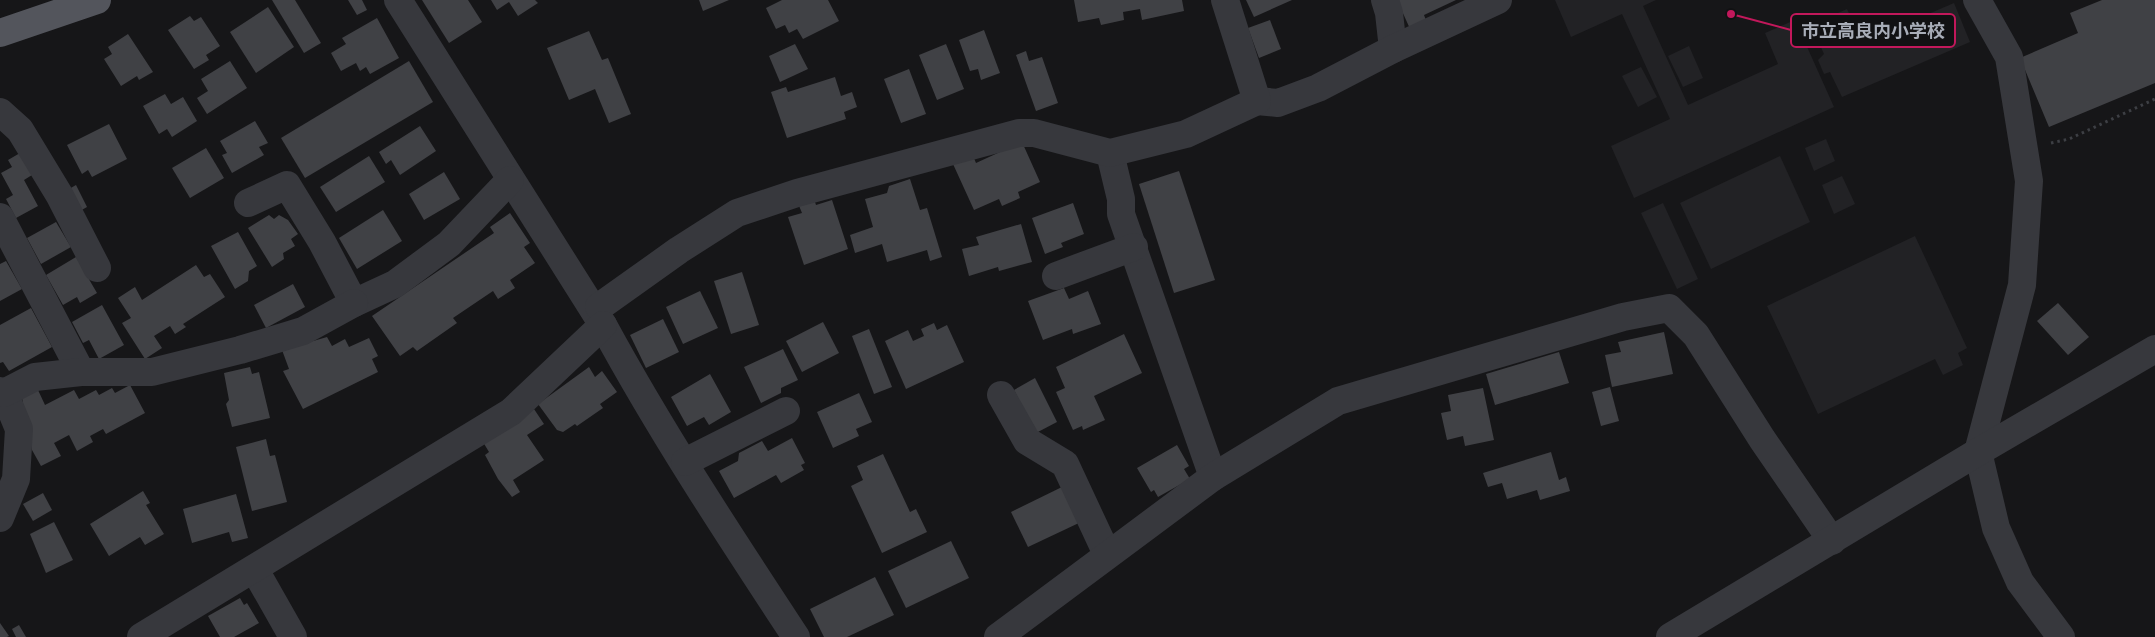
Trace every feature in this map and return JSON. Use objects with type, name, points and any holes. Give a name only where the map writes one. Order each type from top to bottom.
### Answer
[{"type":"main road","points":[[0,33],[97,0]]},
{"type":"street","points":[[398,0],[510,180],[601,316],[626,367],[796,637]]},
{"type":"street","points":[[1224,0],[1257,101]]},
{"type":"street","points":[[1385,0],[1389,13],[1394,48]]},
{"type":"street","points":[[141,637],[255,570],[511,412],[601,316],[679,250],[737,213],[797,192],[1019,132],[1034,133],[1110,153],[1186,134],[1257,101],[1278,103],[1318,88],[1394,48],[1498,0]]},
{"type":"street","points":[[1977,0],[2009,58],[2029,180],[2022,284],[1978,452],[1996,528],[2020,582],[2061,637]]},
{"type":"street","points":[[0,112],[20,130],[60,196],[97,268]]},
{"type":"street","points":[[1110,153],[1121,199],[1121,214],[1213,477]]},
{"type":"street","points":[[0,518],[16,479],[19,429],[2,392],[35,377],[81,372],[152,372],[240,350],[303,330],[395,284],[448,244],[510,180]]},
{"type":"street","points":[[248,203],[287,185],[322,242],[354,303]]},
{"type":"street","points":[[0,217],[81,372]]},
{"type":"street","points":[[1056,276],[1134,247]]},
{"type":"street","points":[[998,637],[1107,554],[1213,477],[1338,401],[1623,317],[1669,308],[1696,335],[1762,440],[1832,541]]},
{"type":"street","points":[[1670,637],[1978,452],[2155,349]]},
{"type":"street","points":[[1000,395],[1026,441],[1065,464],[1107,554]]},
{"type":"street","points":[[685,462],[786,411]]},
{"type":"street","points":[[255,570],[293,637]]},
{"type":"path","points":[[2024,149],[2068,139],[2155,99]]},
{"type":"shaded area","points":[[1555,0],[1656,0],[1643,6],[1688,105],[1778,64],[1765,33],[1795,20],[1834,107],[1634,198],[1611,146],[1670,119],[1622,14],[1571,37]]},
{"type":"shaded area","points":[[1954,3],[1970,42],[1842,97],[1830,72],[1824,74],[1818,60],[1824,54],[1811,25],[1847,9],[1861,39],[1881,30],[1884,33]]},
{"type":"shaded area","points":[[1689,46],[1703,78],[1683,87],[1668,56]]},
{"type":"shaded area","points":[[1641,67],[1657,97],[1638,107],[1622,76]]},
{"type":"shaded area","points":[[1826,139],[1835,161],[1814,171],[1805,148]]},
{"type":"shaded area","points":[[1780,156],[1810,222],[1711,269],[1680,203]]},
{"type":"shaded area","points":[[1842,176],[1855,204],[1834,214],[1822,185]]},
{"type":"shaded area","points":[[1663,203],[1698,279],[1677,289],[1641,213]]},
{"type":"shaded area","points":[[1915,236],[1967,348],[1958,353],[1963,365],[1943,375],[1935,359],[1818,414],[1767,306]]},
{"type":"building","points":[[272,0],[295,0],[321,43],[304,53]]},
{"type":"building","points":[[348,0],[362,0],[367,10],[357,15]]},
{"type":"building","points":[[422,0],[468,0],[482,22],[449,43]]},
{"type":"building","points":[[491,0],[535,0],[538,3],[518,16],[509,2],[497,10]]},
{"type":"building","points":[[699,0],[729,0],[703,11]]},
{"type":"building","points":[[782,0],[828,0],[839,21],[803,39],[797,29],[789,33],[785,25],[776,29],[766,8]]},
{"type":"building","points":[[1074,0],[1182,0],[1184,11],[1142,20],[1140,9],[1123,12],[1124,20],[1101,25],[1099,18],[1078,22]]},
{"type":"building","points":[[1246,0],[1292,0],[1254,17]]},
{"type":"building","points":[[1397,0],[1456,0],[1424,15],[1427,23],[1411,31]]},
{"type":"building","points":[[2102,0],[2155,0],[2155,83],[2049,127],[2020,58],[2078,33],[2070,13]]},
{"type":"building","points":[[268,7],[294,47],[256,73],[230,32]]},
{"type":"building","points":[[190,16],[194,21],[201,17],[220,46],[206,55],[209,60],[194,69],[168,30]]},
{"type":"building","points":[[377,18],[399,58],[370,74],[366,67],[360,71],[356,63],[341,71],[331,53],[346,44],[342,38]]},
{"type":"building","points":[[1270,20],[1281,49],[1259,58],[1248,28]]},
{"type":"building","points":[[984,30],[1000,73],[981,80],[978,69],[970,71],[959,40]]},
{"type":"building","points":[[589,31],[602,60],[608,58],[631,114],[609,123],[595,89],[569,100],[547,48]]},
{"type":"building","points":[[128,34],[153,72],[139,80],[137,76],[121,86],[104,59],[112,54],[108,47]]},
{"type":"building","points":[[795,44],[808,69],[780,82],[769,56]]},
{"type":"building","points":[[946,44],[964,89],[937,100],[919,55]]},
{"type":"building","points":[[1026,51],[1029,61],[1042,57],[1058,103],[1036,111],[1016,55]]},
{"type":"building","points":[[230,61],[247,88],[207,114],[197,98],[208,91],[201,79]]},
{"type":"building","points":[[409,61],[433,102],[305,178],[281,138]]},
{"type":"building","points":[[909,69],[926,114],[901,123],[884,79]]},
{"type":"building","points":[[835,77],[841,96],[852,92],[857,107],[844,112],[846,119],[787,138],[771,92],[786,87],[788,92]]},
{"type":"building","points":[[165,94],[171,104],[183,97],[197,121],[172,137],[167,129],[159,134],[143,106]]},
{"type":"building","points":[[255,121],[268,143],[259,147],[264,155],[232,173],[222,155],[227,153],[220,141]]},
{"type":"building","points":[[109,124],[127,159],[92,177],[88,170],[82,174],[67,145]]},
{"type":"building","points":[[420,126],[436,151],[400,175],[391,160],[386,164],[379,152]]},
{"type":"building","points":[[1022,142],[1040,182],[1018,192],[1020,198],[1002,206],[999,199],[974,210],[953,164],[973,156],[976,163]]},
{"type":"building","points":[[206,148],[224,178],[190,198],[172,168]]},
{"type":"building","points":[[20,153],[32,175],[24,180],[38,206],[16,218],[6,199],[13,195],[1,173],[12,167],[8,160]]},
{"type":"building","points":[[369,156],[385,182],[336,212],[320,187]]},
{"type":"building","points":[[1179,171],[1215,280],[1174,293],[1139,184]]},
{"type":"building","points":[[444,172],[460,199],[424,220],[409,194]]},
{"type":"building","points":[[910,179],[920,210],[927,208],[942,257],[930,261],[927,250],[887,262],[882,244],[855,253],[850,235],[873,227],[865,199],[887,193],[889,186]]},
{"type":"building","points":[[76,185],[87,207],[80,211],[69,189]]},
{"type":"building","points":[[813,196],[816,205],[832,200],[848,249],[804,265],[788,217],[802,213],[797,201]]},
{"type":"building","points":[[1073,203],[1084,234],[1061,243],[1063,247],[1045,254],[1032,218]]},
{"type":"building","points":[[383,210],[402,241],[357,269],[339,238]]},
{"type":"building","points":[[510,213],[530,243],[524,247],[535,263],[510,280],[515,288],[498,299],[493,291],[453,318],[457,323],[417,351],[413,347],[400,356],[372,316],[494,233],[490,227]]},
{"type":"building","points":[[269,215],[274,219],[279,215],[288,220],[298,234],[291,239],[295,246],[283,253],[284,259],[272,267],[248,228]]},
{"type":"building","points":[[56,222],[71,247],[41,264],[27,238]]},
{"type":"building","points":[[1021,224],[1032,262],[999,271],[998,267],[969,276],[962,249],[979,245],[976,237]]},
{"type":"building","points":[[238,232],[257,266],[249,271],[248,281],[235,289],[211,246]]},
{"type":"building","points":[[76,257],[97,293],[80,303],[77,297],[63,305],[46,275]]},
{"type":"building","points":[[6,261],[22,289],[0,301],[0,264]]},
{"type":"building","points":[[196,265],[204,277],[210,274],[225,297],[183,324],[186,327],[175,334],[170,326],[154,336],[162,348],[145,359],[122,323],[131,318],[118,298],[135,287],[142,300]]},
{"type":"building","points":[[742,272],[759,325],[731,334],[714,281]]},
{"type":"building","points":[[293,284],[305,307],[266,328],[254,305]]},
{"type":"building","points":[[1064,288],[1069,299],[1088,291],[1101,324],[1073,334],[1072,329],[1043,340],[1028,301]]},
{"type":"building","points":[[700,291],[718,328],[683,344],[666,307]]},
{"type":"building","points":[[2058,303],[2089,337],[2068,355],[2037,321]]},
{"type":"building","points":[[102,305],[124,345],[99,359],[89,340],[83,343],[72,322]]},
{"type":"building","points":[[31,308],[52,347],[9,371],[3,362],[0,363],[0,325]]},
{"type":"building","points":[[663,319],[679,352],[646,368],[630,335]]},
{"type":"building","points":[[823,322],[839,353],[802,372],[786,341]]},
{"type":"building","points":[[934,323],[937,330],[947,325],[964,362],[906,389],[885,341],[908,330],[913,341],[924,336],[921,329]]},
{"type":"building","points":[[869,329],[892,387],[874,394],[852,336]]},
{"type":"building","points":[[1664,332],[1673,374],[1612,387],[1605,355],[1621,352],[1618,342]]},
{"type":"building","points":[[1124,334],[1142,373],[1094,396],[1105,420],[1083,430],[1082,426],[1073,430],[1056,392],[1065,388],[1056,367]]},
{"type":"building","points":[[327,337],[332,346],[345,339],[349,347],[369,338],[378,356],[372,359],[378,372],[303,409],[283,371],[289,369],[282,350]]},
{"type":"building","points":[[783,349],[798,380],[781,388],[781,393],[761,403],[744,367]]},
{"type":"building","points":[[1559,352],[1569,383],[1495,405],[1486,374]]},
{"type":"building","points":[[250,367],[252,374],[259,372],[270,418],[232,427],[226,404],[229,400],[224,373]]},
{"type":"building","points":[[589,367],[595,377],[602,371],[617,392],[600,404],[603,408],[577,426],[575,424],[563,432],[557,430],[538,404]]},
{"type":"building","points":[[710,374],[731,412],[709,425],[704,417],[687,426],[671,397]]},
{"type":"building","points":[[1035,378],[1057,422],[1036,433],[1014,390]]},
{"type":"building","points":[[130,385],[145,413],[106,434],[103,429],[90,436],[93,442],[77,451],[69,435],[54,443],[61,456],[41,466],[32,450],[22,398],[38,390],[45,405],[74,390],[79,399],[96,390],[99,395],[112,388],[115,393]]},
{"type":"building","points":[[1610,387],[1619,421],[1601,426],[1592,392]]},
{"type":"building","points":[[1483,388],[1494,440],[1465,446],[1463,436],[1447,440],[1441,413],[1451,411],[1448,395]]},
{"type":"building","points":[[859,393],[872,422],[856,429],[859,436],[833,448],[817,412]]},
{"type":"building","points":[[534,409],[544,424],[527,435],[544,460],[513,480],[520,492],[512,497],[498,479],[485,455],[489,452],[483,442]]},
{"type":"building","points":[[792,438],[805,463],[801,465],[804,470],[781,483],[776,475],[734,498],[719,471],[738,461],[739,453],[762,441],[768,451]]},
{"type":"building","points":[[266,439],[270,456],[275,455],[287,502],[252,511],[236,447]]},
{"type":"building","points":[[1177,445],[1189,466],[1184,469],[1190,479],[1158,497],[1154,490],[1151,492],[1137,468]]},
{"type":"building","points":[[1551,452],[1559,480],[1566,477],[1570,491],[1540,500],[1537,490],[1507,499],[1502,483],[1488,487],[1483,473]]},
{"type":"building","points":[[883,454],[910,512],[916,509],[927,532],[882,553],[851,486],[863,480],[857,466]]},
{"type":"building","points":[[1064,486],[1081,522],[1028,547],[1011,512]]},
{"type":"building","points":[[143,491],[150,503],[146,505],[164,534],[145,545],[140,537],[109,556],[90,524]]},
{"type":"building","points":[[43,493],[52,510],[33,521],[23,504]]},
{"type":"building","points":[[236,494],[248,538],[232,542],[229,532],[192,543],[183,509]]},
{"type":"building","points":[[54,522],[73,560],[46,573],[30,534]]},
{"type":"building","points":[[951,541],[969,578],[906,608],[888,571]]},
{"type":"building","points":[[875,577],[894,615],[847,637],[824,637],[810,609]]},
{"type":"building","points":[[240,598],[244,605],[247,603],[259,623],[234,637],[220,637],[208,616]]},
{"type":"building","points":[[0,623],[9,636],[0,637]]},
{"type":"building","points":[[19,625],[26,637],[16,637],[12,629]]},
{"type":"place","name":"市立高良内小学校","points":[[1731,14]]}]
